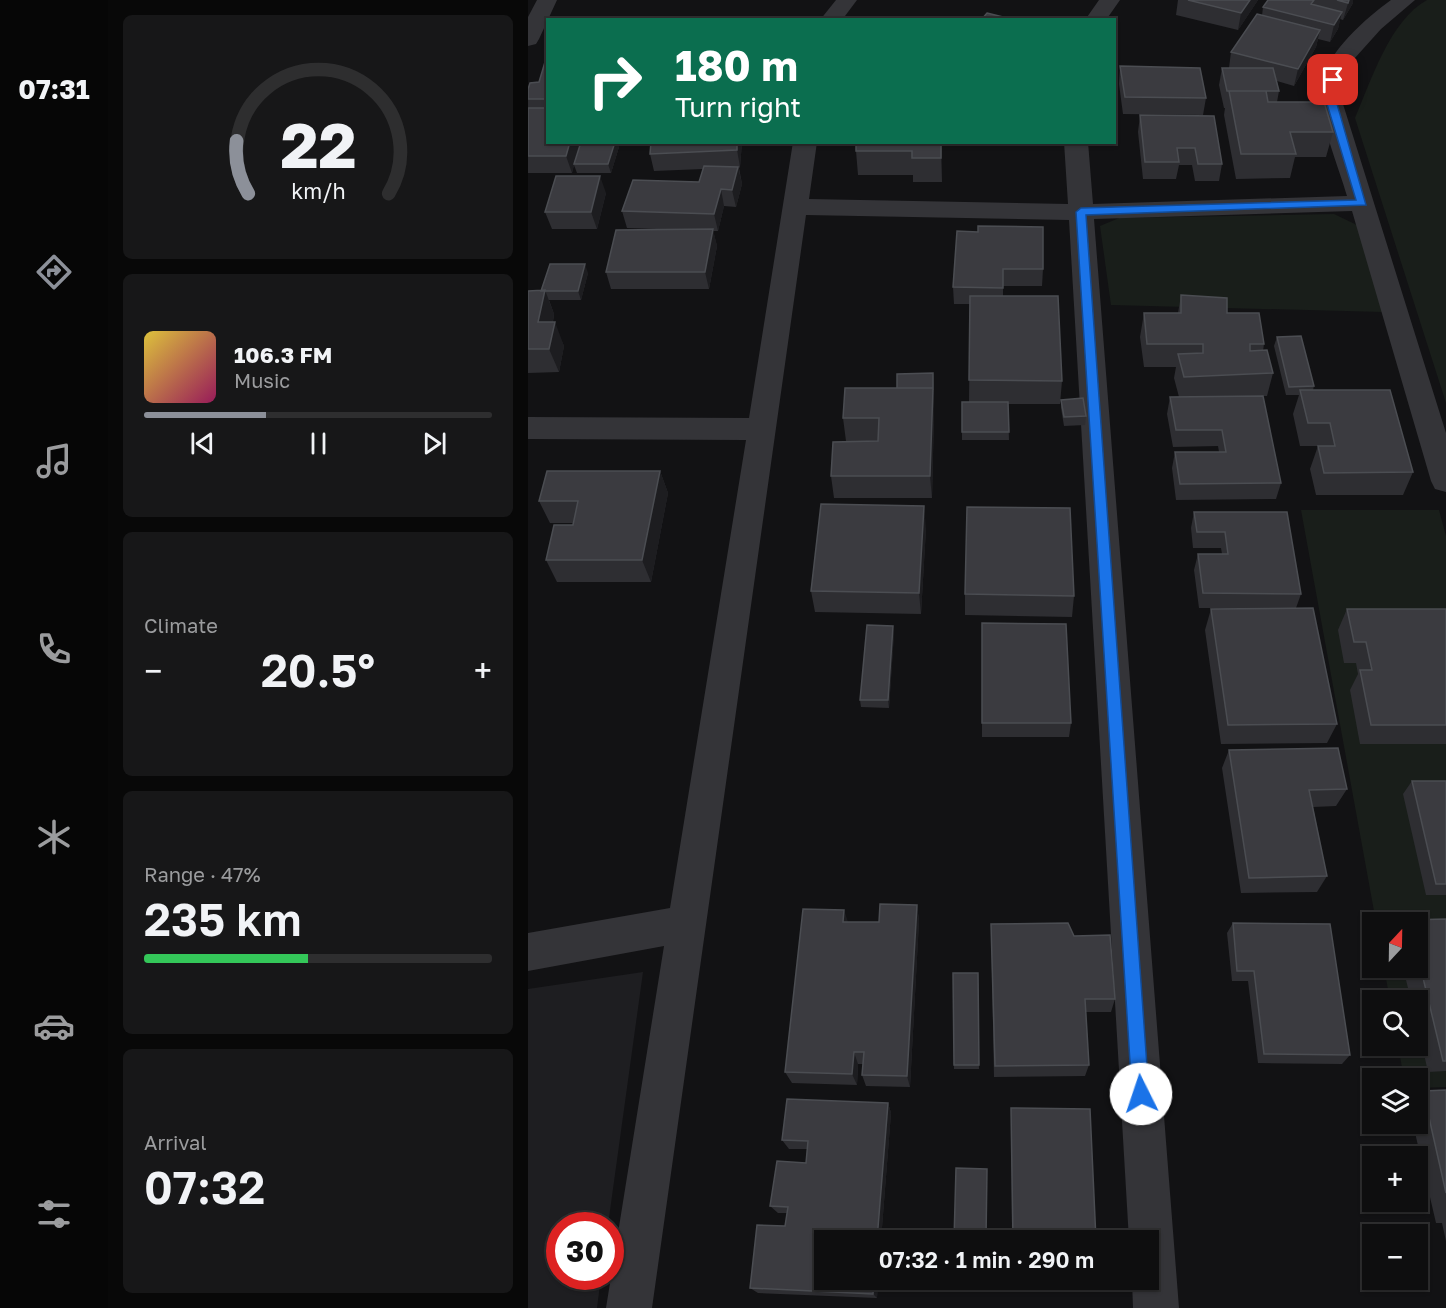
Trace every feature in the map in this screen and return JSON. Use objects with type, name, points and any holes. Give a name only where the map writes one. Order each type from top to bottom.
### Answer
[{"type":"street","points":[[832,18],[847,0]]},
{"type":"street","points":[[1096,18],[1110,0]]},
{"type":"street","points":[[1405,0],[1388,12],[1354,44],[1333,80],[1332,104],[1446,481]]},
{"type":"street","points":[[528,39],[538,8]]},
{"type":"street","points":[[629,1308],[805,144]]},
{"type":"street","points":[[1076,144],[1156,1308]]},
{"type":"street","points":[[795,207],[1081,212],[1362,203]]},
{"type":"street","points":[[528,428],[760,429]]},
{"type":"street","points":[[528,952],[686,924]]},
{"type":"shaded area","points":[[1427,0],[1446,0],[1446,403],[1355,118],[1392,36],[1414,9]]},
{"type":"shaded area","points":[[1334,214],[1359,226],[1383,312],[1111,305],[1100,226],[1119,218]]},
{"type":"shaded area","points":[[1301,510],[1439,510],[1446,536],[1446,1087],[1428,1088],[1428,1068],[1402,1068],[1400,1056],[1428,1056],[1428,990],[1388,990],[1386,978],[1428,978],[1428,912],[1374,912]]},
{"type":"shaded area","points":[[643,972],[610,1212],[546,1212],[546,1290],[599,1290],[597,1308],[528,1308],[528,989]]},
{"type":"building","points":[[1188,0],[1250,0],[1241,13]]},
{"type":"building","points":[[1268,0],[1314,0],[1311,4],[1342,12],[1334,25],[1263,7]]},
{"type":"building","points":[[987,13],[1007,18],[983,18]]},
{"type":"building","points":[[1257,14],[1320,30],[1298,69],[1231,52]]},
{"type":"building","points":[[621,17],[656,17],[656,18]]},
{"type":"building","points":[[546,62],[546,99],[528,99],[530,83],[539,82]]},
{"type":"building","points":[[1120,66],[1200,68],[1206,98],[1125,97]]},
{"type":"building","points":[[1222,68],[1273,68],[1279,91],[1227,91]]},
{"type":"building","points":[[1229,91],[1266,91],[1268,102],[1324,102],[1333,132],[1290,132],[1296,154],[1241,154]]},
{"type":"building","points":[[528,108],[546,108],[546,144],[569,144],[566,156],[528,156]]},
{"type":"building","points":[[1140,115],[1214,116],[1222,164],[1198,164],[1195,148],[1177,148],[1179,162],[1145,162]]},
{"type":"building","points":[[580,144],[614,144],[608,164],[574,164]]},
{"type":"building","points":[[651,144],[737,144],[737,150],[650,154]]},
{"type":"building","points":[[856,144],[941,144],[941,158],[912,158],[912,151],[856,151]]},
{"type":"building","points":[[704,166],[738,167],[732,190],[721,189],[714,214],[622,211],[633,180],[699,182]]},
{"type":"building","points":[[556,176],[600,176],[591,212],[545,212]]},
{"type":"building","points":[[978,226],[1043,227],[1043,269],[1003,269],[1003,288],[953,287],[957,231],[978,232]]},
{"type":"building","points":[[713,229],[705,272],[606,272],[616,230]]},
{"type":"building","points":[[550,264],[585,264],[578,291],[541,291]]},
{"type":"building","points":[[545,290],[538,322],[555,322],[549,349],[528,349],[528,291]]},
{"type":"building","points":[[1181,295],[1227,298],[1227,313],[1259,313],[1264,344],[1250,344],[1250,351],[1267,350],[1273,373],[1184,377],[1178,354],[1203,353],[1203,344],[1147,344],[1144,313],[1181,313]]},
{"type":"building","points":[[970,296],[1058,296],[1062,381],[969,380]]},
{"type":"building","points":[[1301,336],[1314,386],[1289,387],[1277,337]]},
{"type":"building","points":[[933,373],[933,388],[897,388],[897,374]]},
{"type":"building","points":[[845,388],[933,388],[930,476],[831,476],[833,442],[878,441],[879,418],[843,418]]},
{"type":"building","points":[[1300,390],[1390,390],[1413,472],[1324,473],[1318,446],[1335,446],[1330,423],[1308,423]]},
{"type":"building","points":[[1263,396],[1281,483],[1180,484],[1175,452],[1226,452],[1222,430],[1176,430],[1170,397]]},
{"type":"building","points":[[1083,398],[1086,416],[1064,417],[1061,400]]},
{"type":"building","points":[[962,402],[1008,402],[1009,432],[962,432]]},
{"type":"building","points":[[547,471],[660,471],[642,560],[546,560],[554,525],[573,525],[578,501],[539,501]]},
{"type":"building","points":[[821,504],[924,506],[919,593],[811,591]]},
{"type":"building","points":[[967,507],[1070,508],[1074,596],[965,594]]},
{"type":"building","points":[[1194,512],[1287,512],[1301,594],[1203,593],[1198,554],[1228,554],[1225,532],[1197,532]]},
{"type":"building","points":[[1313,608],[1337,724],[1228,725],[1211,609]]},
{"type":"building","points":[[1347,609],[1446,609],[1446,725],[1371,725],[1360,670],[1372,670],[1366,642],[1354,642]]},
{"type":"building","points":[[982,623],[1066,624],[1071,723],[982,723]]},
{"type":"building","points":[[867,625],[893,626],[888,700],[860,700]]},
{"type":"building","points":[[1338,748],[1347,789],[1309,790],[1327,876],[1249,878],[1229,750]]},
{"type":"building","points":[[1412,781],[1446,781],[1446,884],[1436,884]]},
{"type":"building","points":[[880,904],[917,905],[907,1076],[862,1075],[864,1052],[854,1052],[852,1074],[785,1072],[803,909],[844,910],[843,922],[879,922]]},
{"type":"building","points":[[1428,919],[1446,919],[1446,1061],[1443,1061],[1428,990],[1426,990],[1423,978],[1428,978]]},
{"type":"building","points":[[1068,923],[1074,936],[1110,935],[1115,999],[1085,999],[1089,1065],[995,1066],[991,924]]},
{"type":"building","points":[[1233,923],[1330,924],[1350,1055],[1264,1054],[1254,971],[1237,971]]},
{"type":"building","points":[[953,973],[978,973],[979,1065],[954,1065]]},
{"type":"building","points":[[1446,1090],[1446,1193],[1428,1113],[1428,1091]]},
{"type":"building","points":[[787,1099],[888,1103],[878,1230],[814,1230],[814,1290],[873,1290],[873,1294],[750,1288],[757,1225],[785,1226],[788,1207],[770,1206],[777,1161],[806,1163],[808,1141],[782,1140]]},
{"type":"building","points":[[1011,1108],[1090,1109],[1096,1230],[1013,1230]]},
{"type":"building","points":[[956,1168],[987,1169],[986,1230],[954,1230]]},
{"type":"route","points":[[1141,1094],[1081,212],[1362,203],[1332,104],[1333,80]]}]
